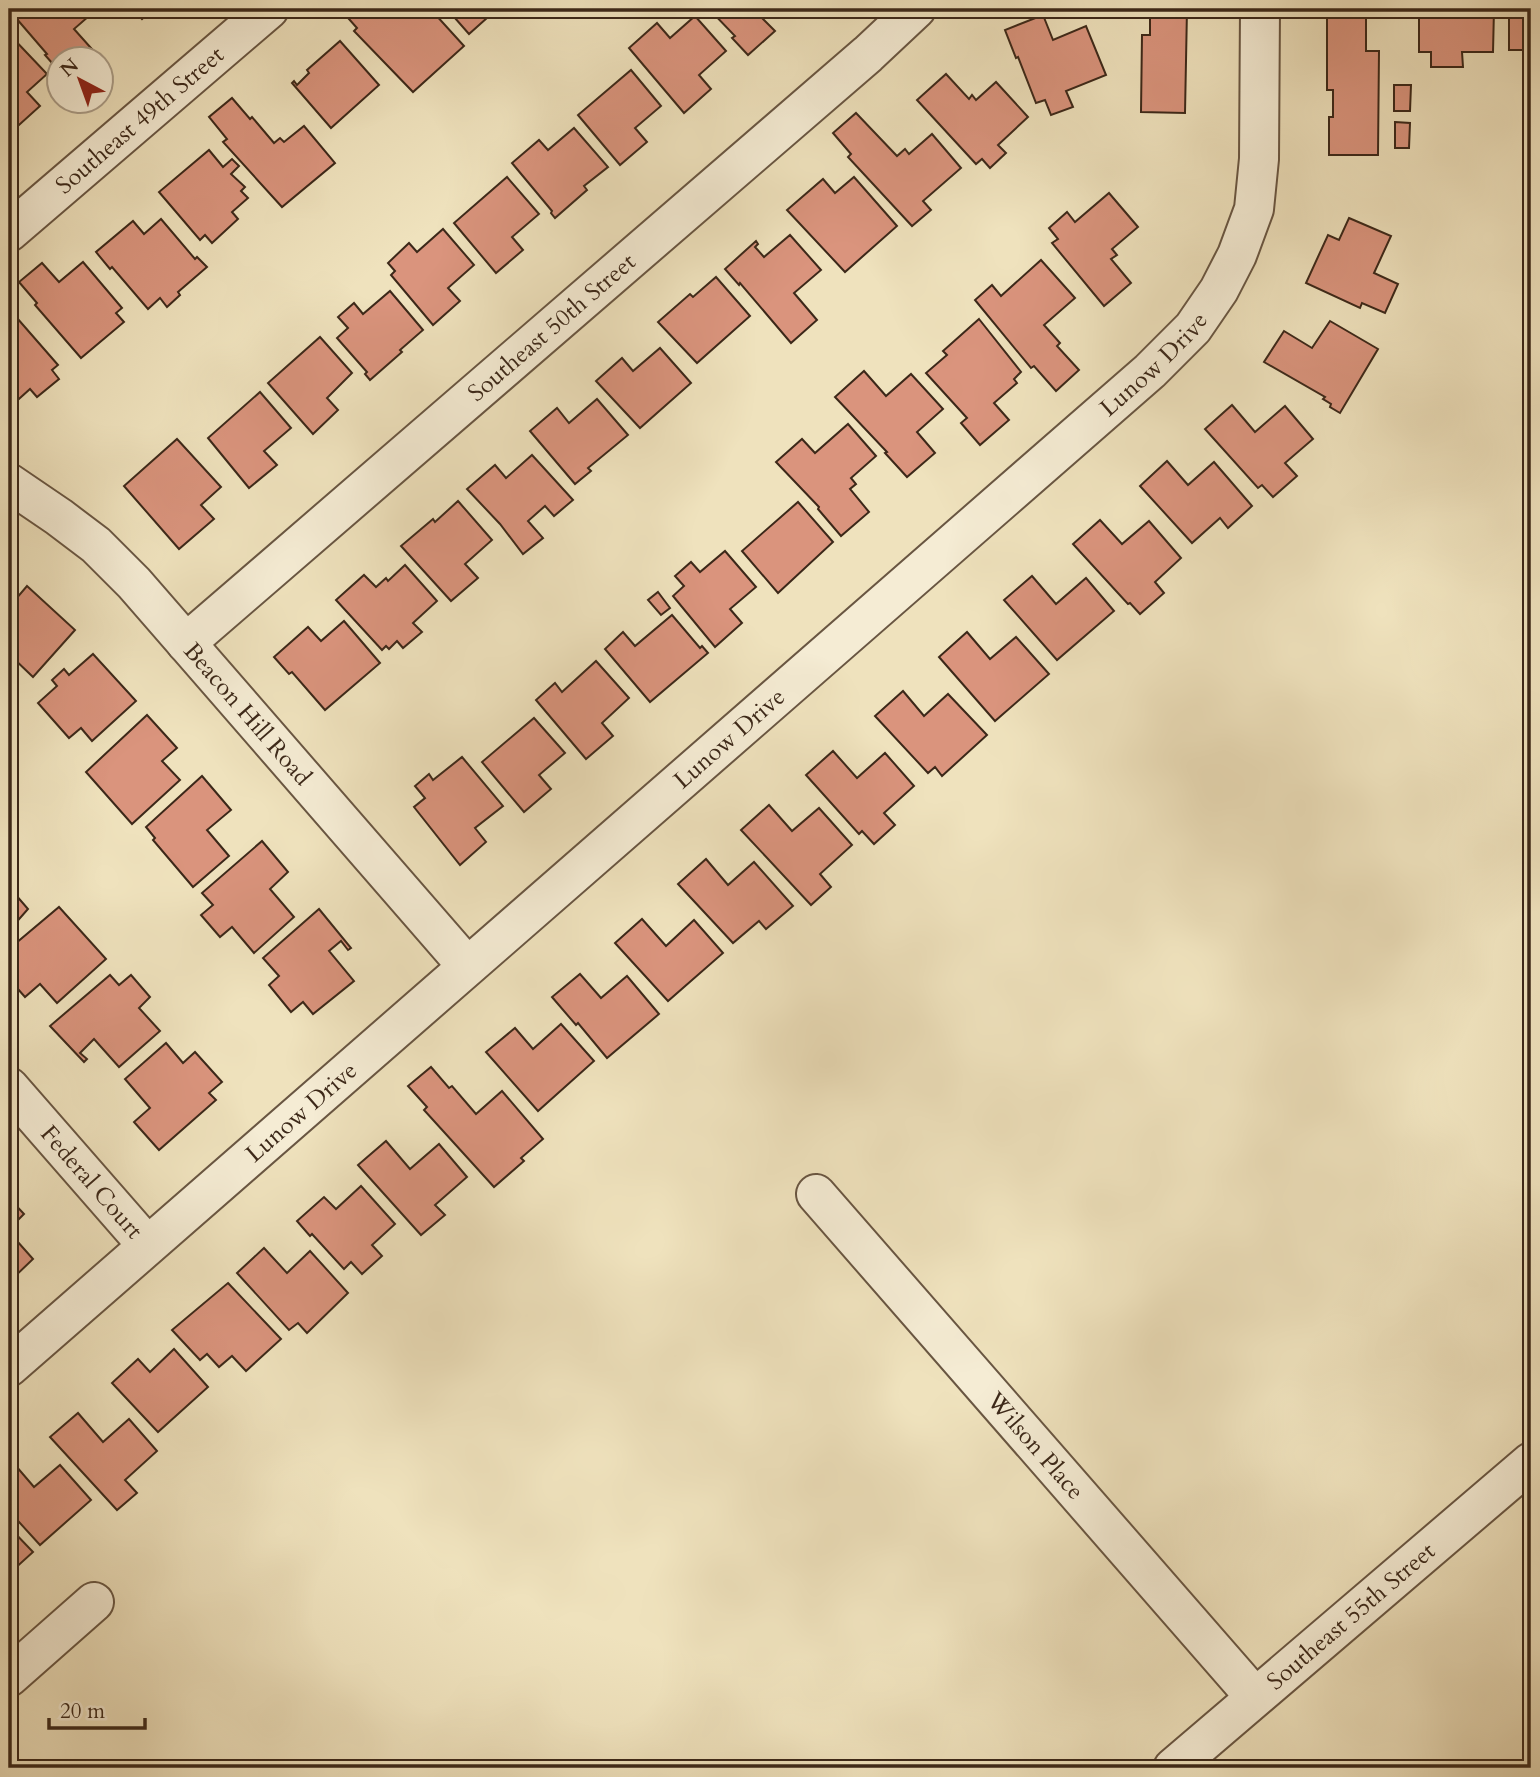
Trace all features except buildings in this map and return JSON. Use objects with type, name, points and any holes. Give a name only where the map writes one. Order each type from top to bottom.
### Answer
[{"type":"street","name":"Southeast 49th Street","points":[[9,233],[269,9]]},
{"type":"street","name":"Southeast 50th Street","points":[[186,643],[868,54],[916,9]]},
{"type":"street","name":"Lunow Drive","points":[[9,1367],[1150,371],[1193,328],[1219,290],[1237,255],[1254,209],[1259,159],[1260,9]]},
{"type":"street","name":"Beacon Hill Road","points":[[9,483],[59,516],[96,545],[134,583],[467,966]]},
{"type":"street","name":"Federal Court","points":[[9,1087],[147,1245]]},
{"type":"street","name":"Wilson Place","points":[[816,1194],[1255,1697]]},
{"type":"street","name":"Southeast 55th Street","points":[[1173,1768],[1531,1462]]},
{"type":"street","points":[[9,1677],[94,1602]]}]
